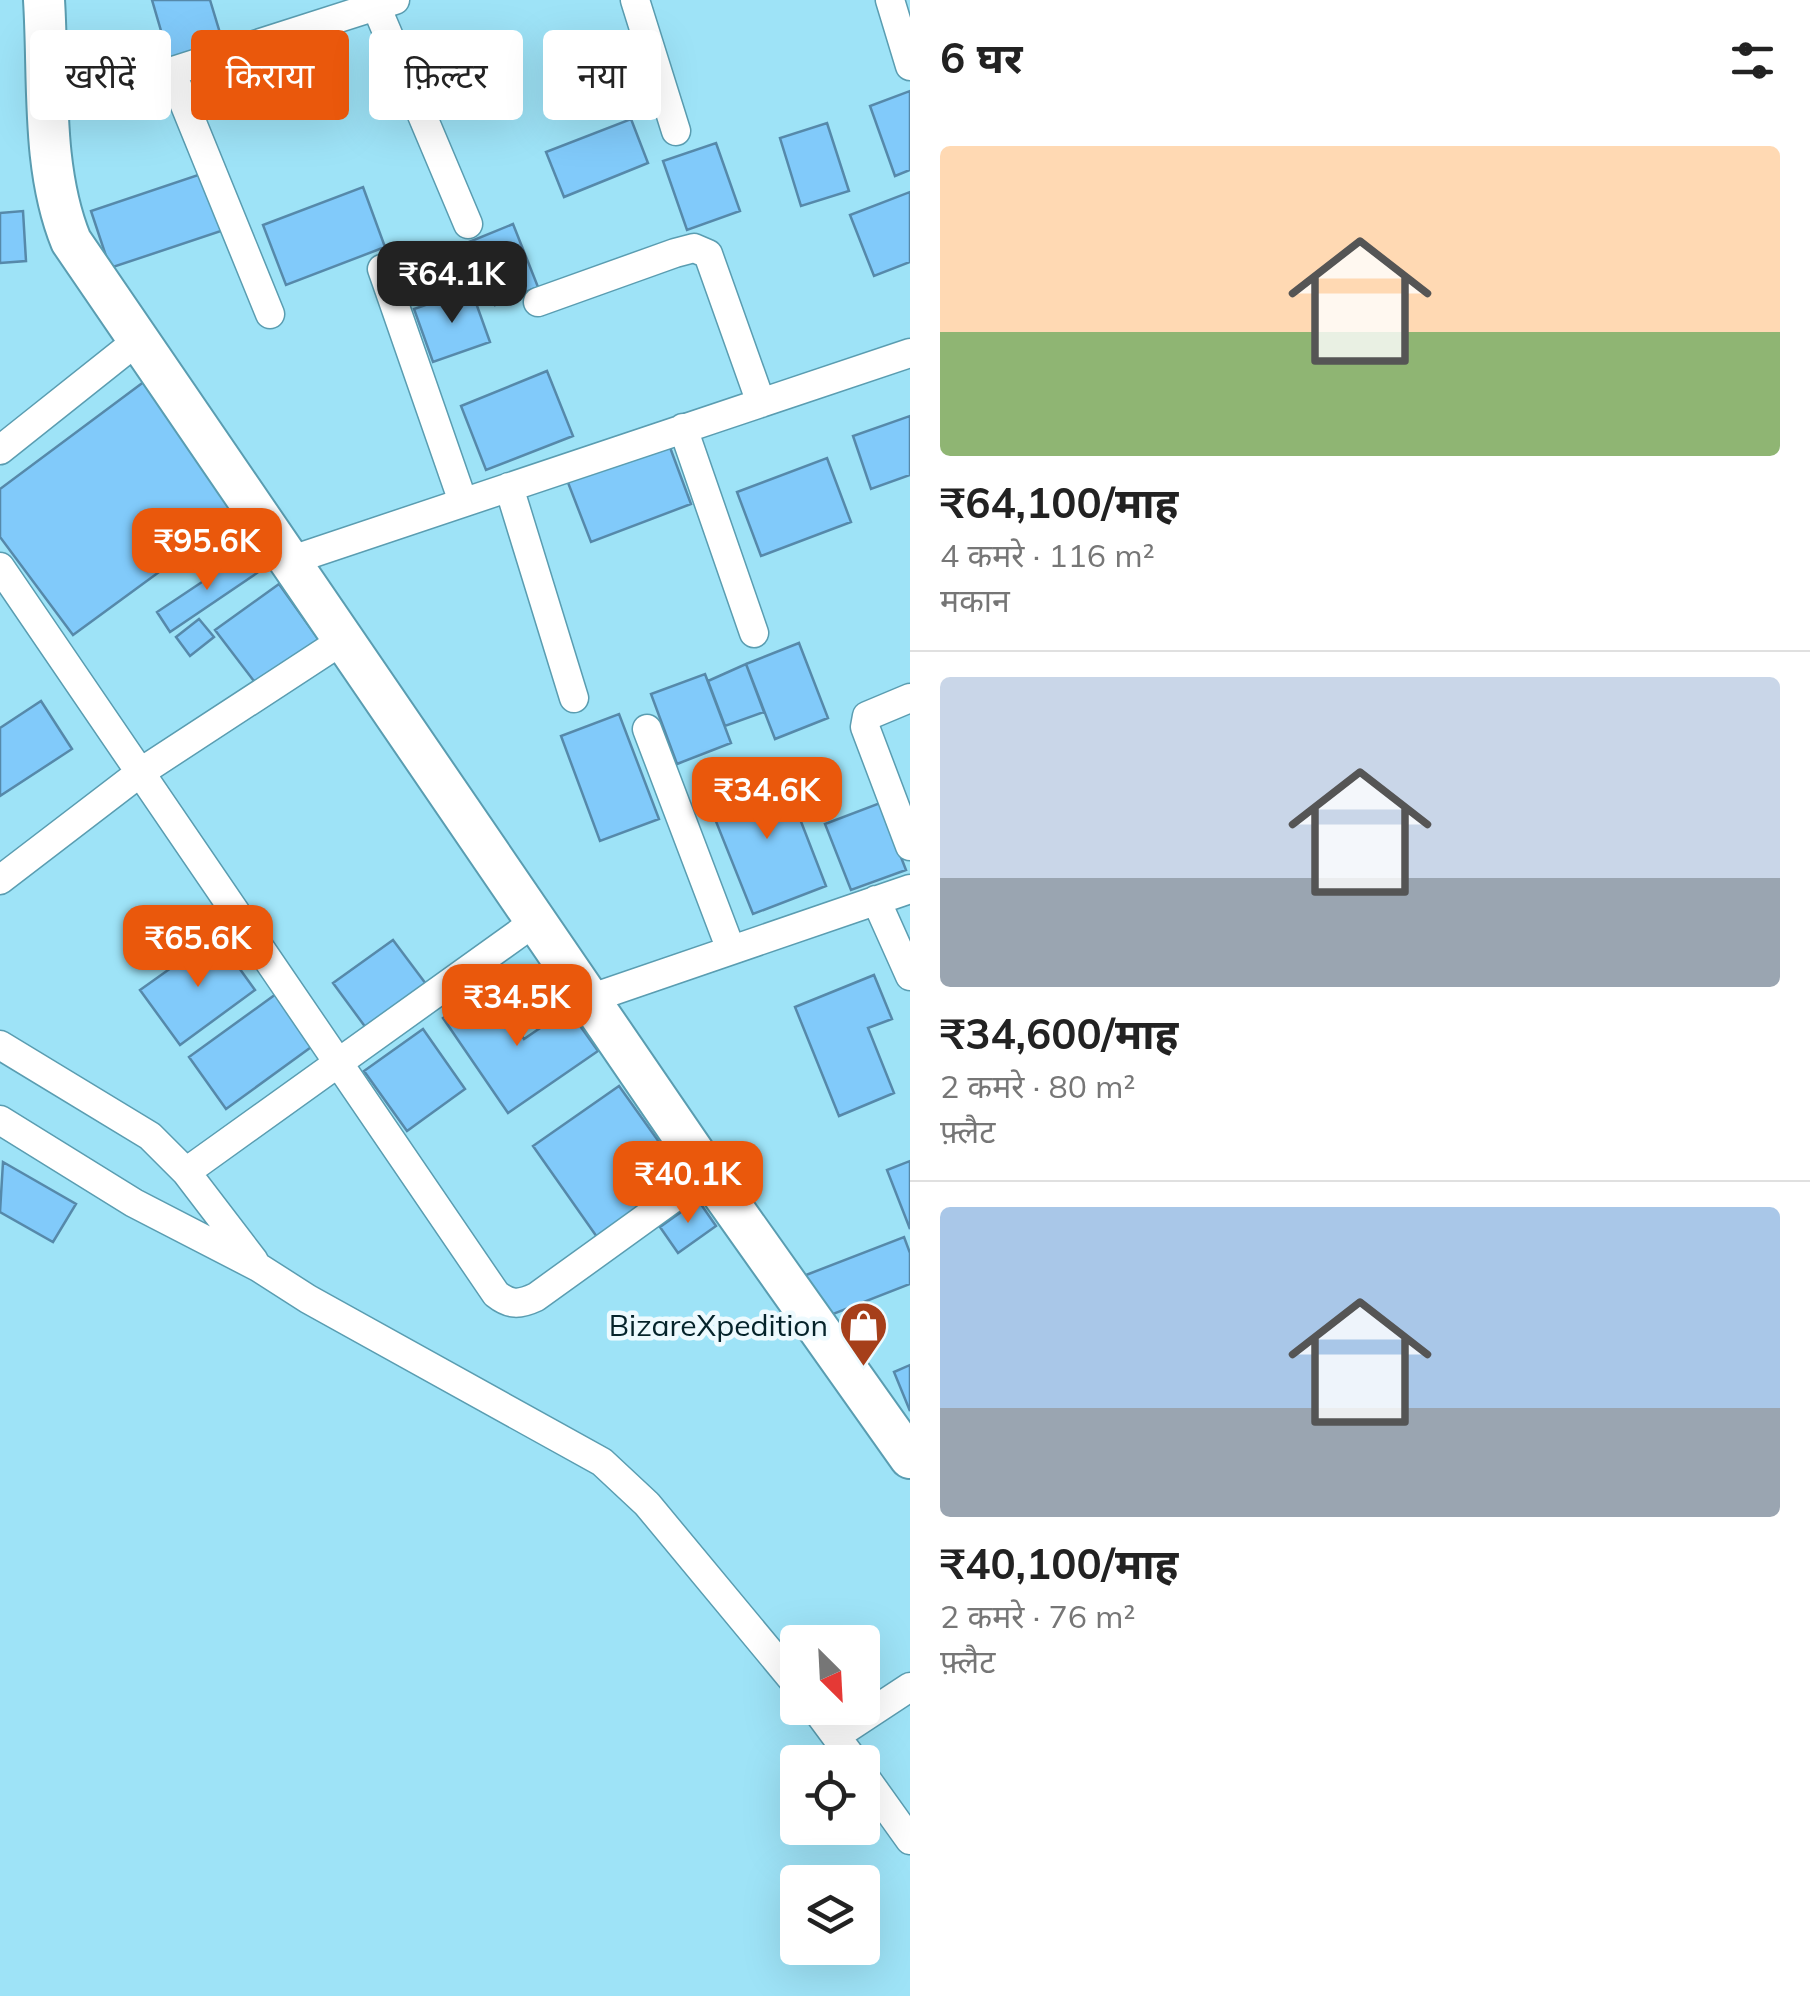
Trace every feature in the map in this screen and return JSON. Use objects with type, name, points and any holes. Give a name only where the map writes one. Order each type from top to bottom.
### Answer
[{"type":"street","points":[[44,0],[46,30]]},
{"type":"street","points":[[634,0],[676,131]]},
{"type":"street","points":[[890,0],[910,66]]},
{"type":"street","points":[[270,314],[171,72],[385,3],[468,224]]},
{"type":"street","points":[[52,120],[58,208],[70,240],[708,1174],[909,1456]]},
{"type":"street","points":[[538,302],[675,252],[694,248],[708,254],[761,402]]},
{"type":"street","points":[[382,269],[464,502]]},
{"type":"street","points":[[0,450],[137,341]]},
{"type":"street","points":[[289,560],[910,353]]},
{"type":"street","points":[[683,428],[754,633]]},
{"type":"street","points":[[509,487],[574,698]]},
{"type":"street","points":[[0,567],[496,1294],[506,1302],[521,1304],[536,1297],[708,1174]]},
{"type":"street","points":[[0,880],[141,772],[344,640]]},
{"type":"street","points":[[910,698],[867,716],[865,727],[910,846]]},
{"type":"street","points":[[646,729],[732,950]]},
{"type":"street","points":[[589,999],[910,889]]},
{"type":"street","points":[[876,900],[910,976]]},
{"type":"street","points":[[186,1172],[337,1060],[536,921]]},
{"type":"street","points":[[0,1045],[119,1113],[186,1172],[258,1266]]},
{"type":"street","points":[[0,1120],[134,1203],[258,1266],[308,1299],[602,1462],[647,1504],[780,1664]]},
{"type":"street","points":[[837,1735],[910,1687]]},
{"type":"street","points":[[829,1725],[844,1745]]},
{"type":"street","points":[[880,1798],[910,1840]]},
{"type":"building","points":[[152,0],[210,0],[219,30],[191,30],[191,52],[171,57],[171,30],[161,30]]},
{"type":"building","points":[[910,91],[910,170],[895,176],[870,106]]},
{"type":"building","points":[[631,120],[648,163],[564,197],[546,152]]},
{"type":"building","points":[[827,123],[849,191],[801,206],[780,138]]},
{"type":"building","points":[[716,143],[740,211],[687,230],[663,161]]},
{"type":"building","points":[[204,173],[224,230],[110,268],[91,211]]},
{"type":"building","points":[[363,187],[385,247],[286,285],[263,225]]},
{"type":"building","points":[[910,192],[910,262],[874,276],[850,215]]},
{"type":"building","points":[[23,211],[26,261],[0,263],[0,213]]},
{"type":"building","points":[[513,224],[538,287],[495,305],[469,242]]},
{"type":"building","points":[[471,289],[490,342],[433,362],[414,309]]},
{"type":"building","points":[[547,371],[573,436],[486,470],[461,406]]},
{"type":"building","points":[[145,381],[241,512],[73,635],[0,537],[0,489]]},
{"type":"building","points":[[910,416],[910,475],[871,489],[853,436]]},
{"type":"building","points":[[668,442],[691,504],[591,542],[567,480]]},
{"type":"building","points":[[827,458],[851,522],[761,556],[737,492]]},
{"type":"building","points":[[244,554],[257,573],[170,632],[157,612]]},
{"type":"building","points":[[279,584],[319,640],[257,685],[215,630]]},
{"type":"building","points":[[199,619],[214,637],[190,656],[176,637]]},
{"type":"building","points":[[799,643],[828,718],[775,739],[746,664]]},
{"type":"building","points":[[746,664],[764,712],[725,726],[708,681]]},
{"type":"building","points":[[705,674],[731,743],[677,764],[651,694]]},
{"type":"building","points":[[41,701],[72,749],[0,796],[0,728]]},
{"type":"building","points":[[619,714],[659,819],[600,841],[561,736]]},
{"type":"building","points":[[781,770],[826,886],[753,914],[707,799]]},
{"type":"building","points":[[880,803],[906,870],[851,890],[825,824]]},
{"type":"building","points":[[216,936],[255,990],[180,1045],[140,990]]},
{"type":"building","points":[[393,940],[429,988],[369,1032],[333,983]]},
{"type":"building","points":[[874,975],[892,1019],[868,1028],[894,1093],[839,1116],[795,1007]]},
{"type":"building","points":[[488,987],[524,1039],[568,1009],[598,1051],[508,1113],[443,1018]]},
{"type":"building","points":[[276,994],[314,1045],[226,1109],[189,1057]]},
{"type":"building","points":[[423,1029],[465,1089],[407,1131],[364,1071]]},
{"type":"building","points":[[619,1086],[684,1177],[597,1237],[533,1146]]},
{"type":"building","points":[[910,1161],[910,1229],[887,1170]]},
{"type":"building","points":[[3,1162],[76,1204],[53,1242],[0,1212]]},
{"type":"building","points":[[698,1200],[716,1226],[678,1253],[660,1227]]},
{"type":"building","points":[[904,1237],[910,1253],[910,1284],[823,1318],[806,1275]]},
{"type":"building","points":[[910,1365],[910,1411],[894,1372]]},
{"type":"place","name":"BizareXpedition","points":[[863,1368]]}]
